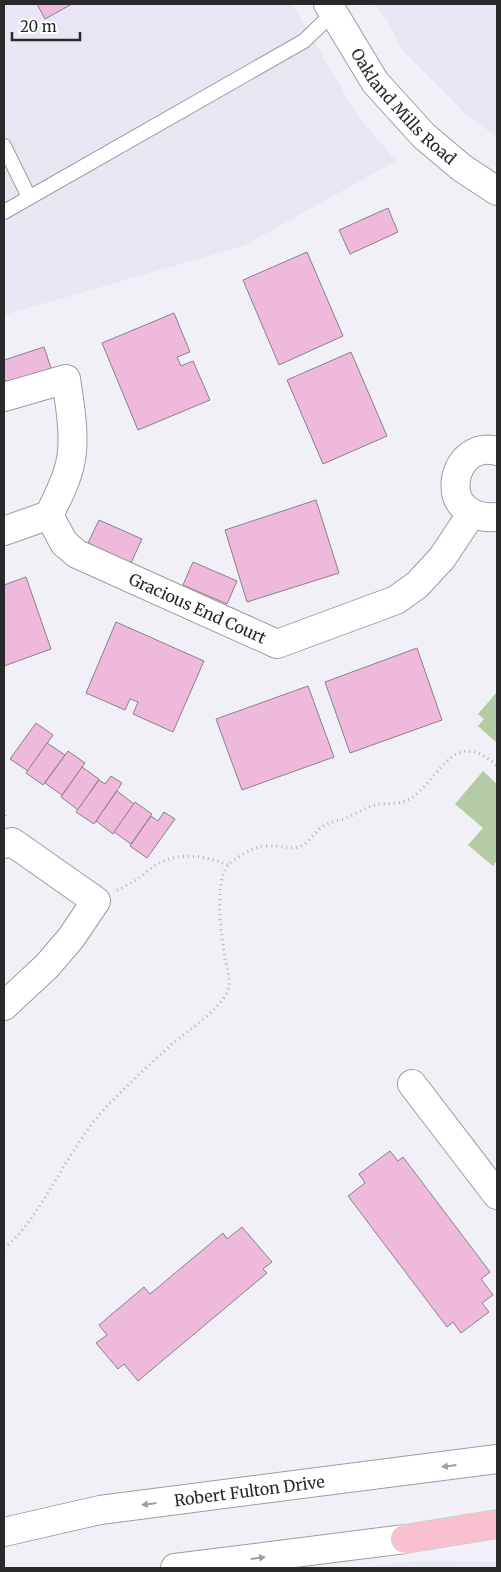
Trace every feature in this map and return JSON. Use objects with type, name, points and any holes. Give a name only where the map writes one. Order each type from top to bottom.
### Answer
[{"type":"main road","points":[[405,1539],[497,1524]]},
{"type":"main road","points":[[405,1539],[497,1541]]},
{"type":"street","name":"Oakland Mills Road","points":[[333,7],[375,82],[424,136],[462,168],[497,192]]},
{"type":"street","points":[[4,397],[66,379],[72,426],[70,463],[61,492],[49,515],[4,531]]},
{"type":"street","points":[[484,515],[463,506],[457,495],[455,481],[459,467],[469,456],[482,450],[497,451]]},
{"type":"street","name":"Gracious End Court","points":[[49,515],[64,543],[78,554],[277,644],[396,600],[417,585],[484,515]]},
{"type":"street","points":[[4,844],[12,842],[96,901],[71,938],[47,966],[4,1006]]},
{"type":"street","points":[[412,1084],[497,1195]]},
{"type":"street","name":"Robert Fulton Drive","points":[[4,1532],[100,1510],[497,1460]]},
{"type":"street","points":[[175,1568],[405,1539]]},
{"type":"lane","points":[[4,212],[304,41],[333,7]]},
{"type":"lane","points":[[4,146],[30,197]]},
{"type":"path","points":[[4,1248],[31,1219],[79,1143],[106,1108],[172,1045],[219,1006],[227,993],[230,980],[221,934],[220,899],[222,880],[228,865],[258,847],[276,846],[289,848],[302,846],[325,825],[345,819],[374,805],[388,802],[402,803],[415,795],[437,770],[455,754],[467,751],[476,752],[490,759],[497,766]]},
{"type":"path","points":[[96,901],[137,880],[154,866],[176,857],[195,856],[214,859],[228,865]]},
{"type":"shaded area","points":[[4,4],[292,4],[358,116],[396,161],[243,246],[4,315]]},
{"type":"shaded area","points":[[374,4],[497,4],[497,137],[466,115],[401,48],[390,25]]},
{"type":"shaded area","points":[[418,1561],[497,1562],[497,1568],[356,1568]]},
{"type":"green space","points":[[497,692],[497,743],[478,726],[484,719],[478,714]]},
{"type":"green space","points":[[483,771],[497,784],[497,860],[493,866],[468,845],[483,828],[455,804]]},
{"type":"building","points":[[37,4],[72,4],[45,19]]},
{"type":"building","points":[[388,208],[398,232],[350,254],[339,230]]},
{"type":"building","points":[[307,252],[343,336],[279,365],[243,280]]},
{"type":"building","points":[[174,313],[190,352],[177,357],[181,366],[193,361],[210,400],[138,430],[102,343]]},
{"type":"building","points":[[44,347],[52,371],[7,386],[4,377],[4,360]]},
{"type":"building","points":[[351,352],[387,436],[323,464],[287,380]]},
{"type":"building","points":[[316,500],[339,573],[247,602],[225,530]]},
{"type":"building","points":[[99,520],[142,539],[131,563],[88,543]]},
{"type":"building","points":[[193,562],[237,581],[227,604],[183,585]]},
{"type":"building","points":[[26,577],[51,649],[4,666],[4,585]]},
{"type":"building","points":[[116,622],[204,661],[173,732],[133,714],[138,702],[130,699],[125,710],[86,693]]},
{"type":"building","points":[[417,648],[442,720],[350,753],[325,682]]},
{"type":"building","points":[[308,686],[334,757],[242,790],[216,719]]},
{"type":"building","points":[[36,723],[53,735],[28,771],[10,759]]},
{"type":"building","points":[[47,743],[65,755],[43,785],[26,773]]},
{"type":"building","points":[[68,751],[85,763],[62,795],[45,783]]},
{"type":"building","points":[[82,767],[99,779],[78,810],[61,797]]},
{"type":"building","points":[[111,776],[122,783],[94,824],[76,812],[99,780],[105,784]]},
{"type":"building","points":[[117,791],[134,804],[113,834],[96,821]]},
{"type":"building","points":[[135,802],[152,814],[131,844],[114,832]]},
{"type":"building","points":[[164,812],[175,819],[147,858],[130,846],[151,816],[158,821]]},
{"type":"building","points":[[390,1151],[398,1161],[403,1157],[490,1272],[481,1279],[493,1295],[482,1303],[489,1312],[461,1333],[453,1322],[447,1327],[348,1196],[365,1183],[359,1174]]},
{"type":"building","points":[[242,1227],[272,1262],[263,1269],[267,1273],[138,1381],[124,1364],[118,1369],[96,1343],[107,1335],[99,1325],[144,1287],[150,1294],[223,1233],[227,1239]]}]
